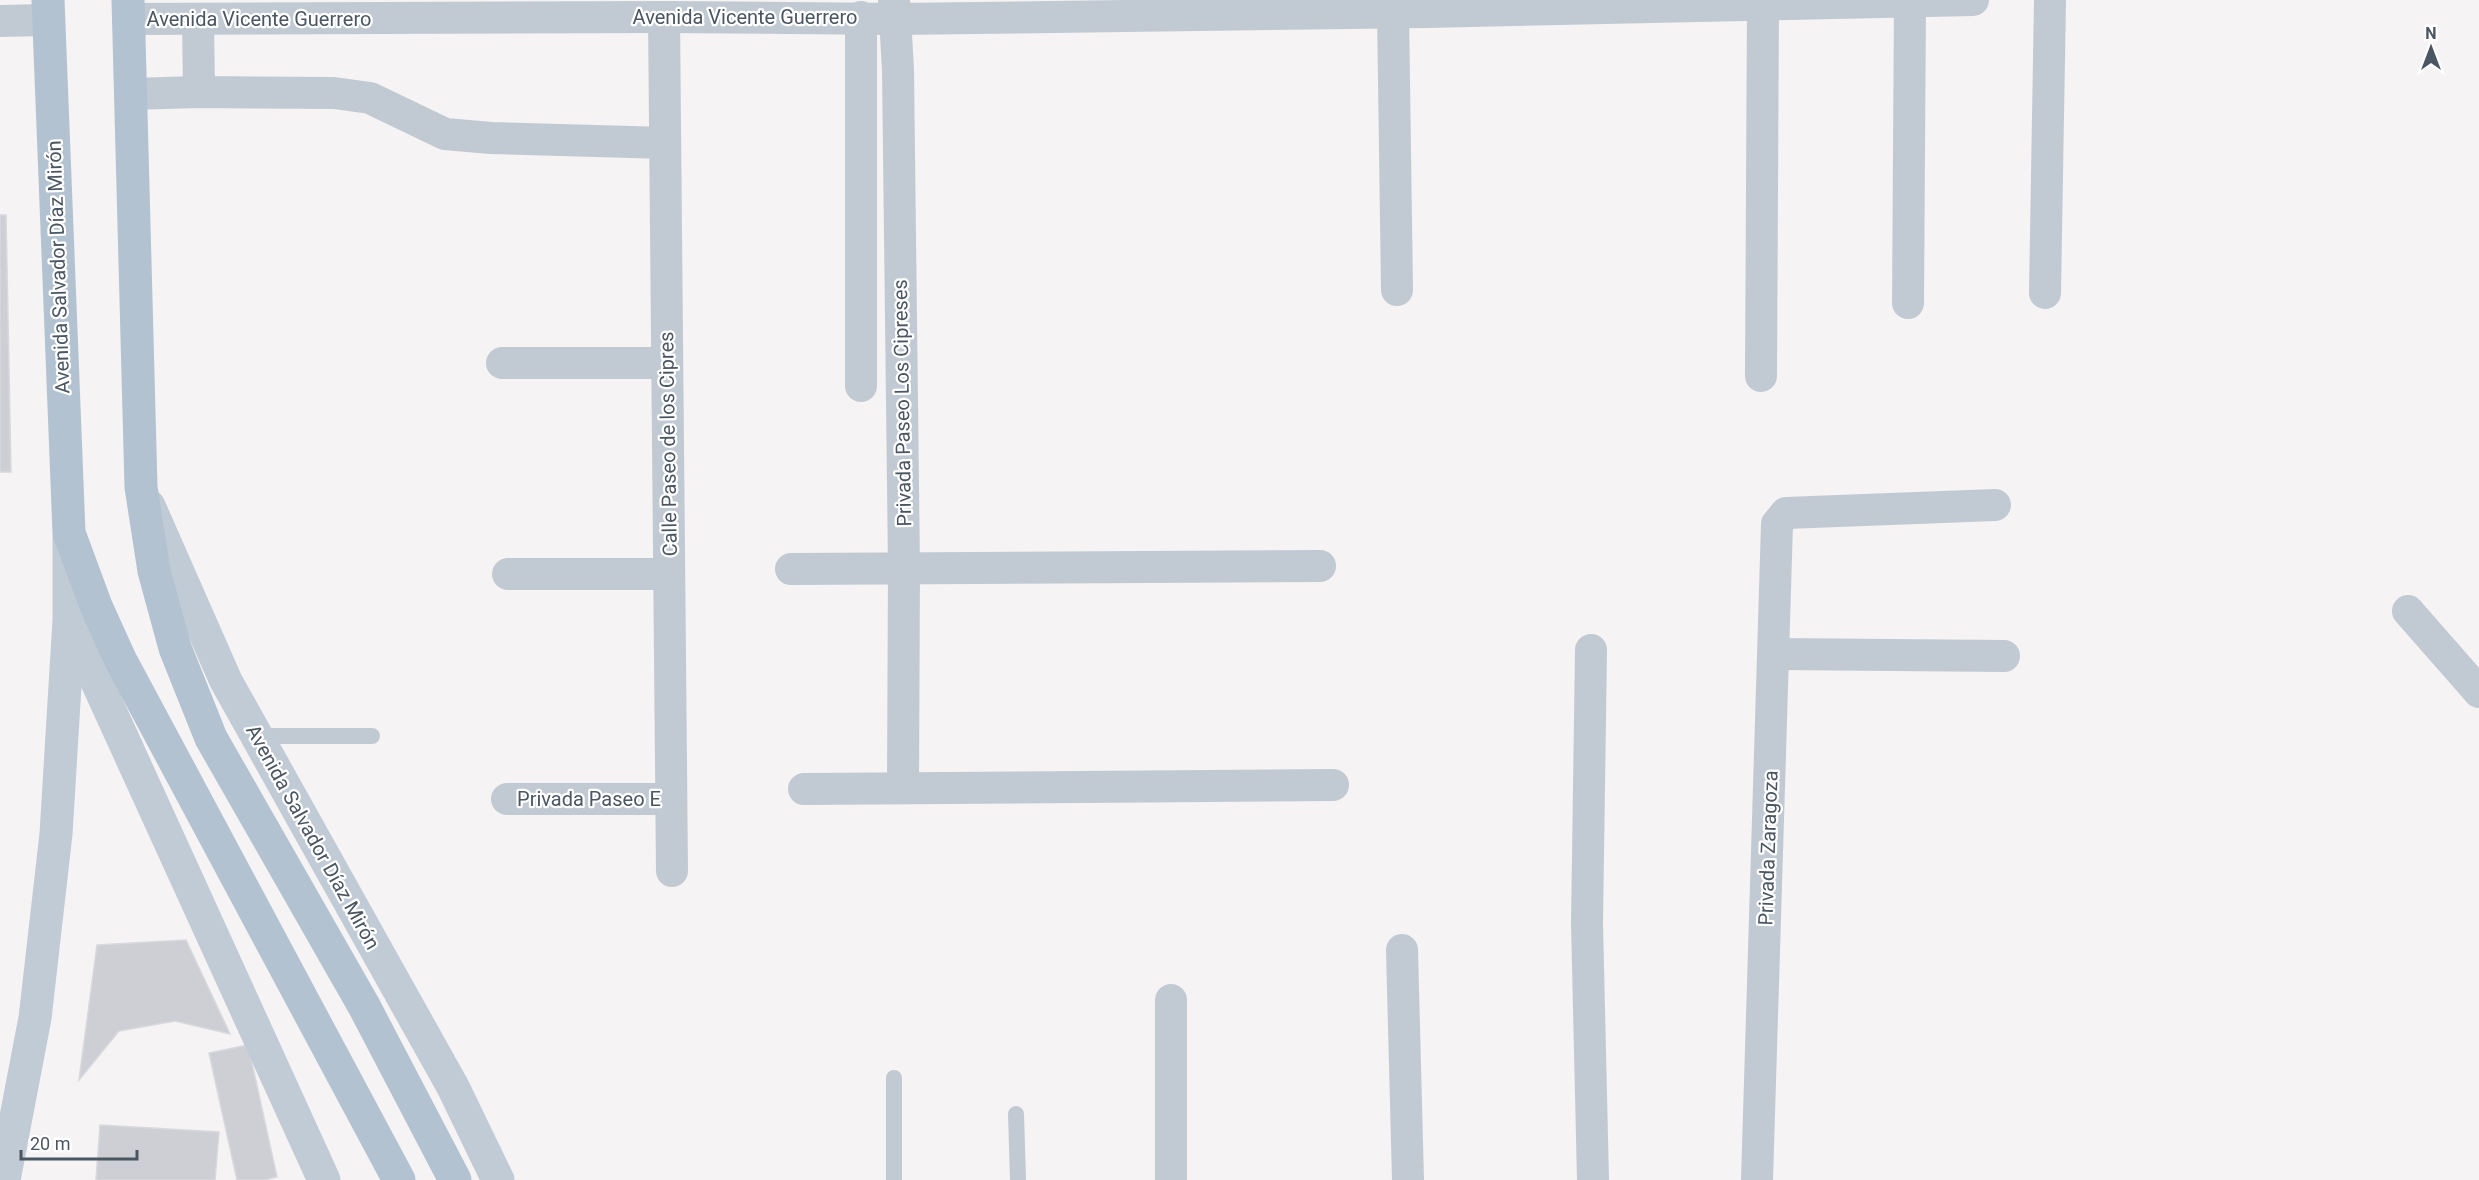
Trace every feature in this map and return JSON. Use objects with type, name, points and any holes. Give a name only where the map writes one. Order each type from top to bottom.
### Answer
[{"type":"main road","name":"Avenida Salvador Díaz Mirón","points":[[48,10],[69,533],[92,596],[120,659],[399,1180]]},
{"type":"main road","name":"Avenida Salvador Díaz Mirón","points":[[128,10],[141,487],[154,571],[175,648],[212,738],[364,1006],[455,1180]]},
{"type":"street","name":"Avenida Vicente Guerrero","points":[[128,10],[198,19],[861,17],[895,9],[1393,12],[1426,6],[1973,0]]},
{"type":"street","points":[[2045,293],[2050,0]]},
{"type":"street","points":[[1761,376],[1762,2]]},
{"type":"street","points":[[1908,303],[1910,2]]},
{"type":"street","name":"Privada Paseo Los Cipreses","points":[[895,9],[898,70],[904,568],[903,788]]},
{"type":"street","points":[[0,21],[48,10]]},
{"type":"street","points":[[1393,12],[1397,290]]},
{"type":"street","name":"Calle Paseo de los Cipres","points":[[664,17],[672,871]]},
{"type":"street","points":[[861,17],[861,386]]},
{"type":"street","points":[[198,19],[199,92]]},
{"type":"street","points":[[130,94],[334,93],[370,98],[446,134],[491,138],[665,143]]},
{"type":"street","points":[[502,363],[667,363]]},
{"type":"street","name":"Avenida Salvador Díaz Mirón","points":[[141,487],[226,681],[453,1087],[498,1180]]},
{"type":"street","name":"Privada Zaragoza","points":[[1757,1180],[1775,654],[1775,533],[1780,517],[1795,513],[1995,505]]},
{"type":"street","name":"Avenida Salvador Díaz Mirón","points":[[69,533],[69,620],[324,1180]]},
{"type":"street","points":[[791,569],[1320,566]]},
{"type":"street","points":[[508,574],[669,574]]},
{"type":"street","points":[[2408,611],[2479,692]]},
{"type":"street","points":[[4,1180],[35,1018],[56,834],[69,620]]},
{"type":"street","points":[[1591,650],[1587,923],[1593,1180]]},
{"type":"street","points":[[1775,654],[2004,656]]},
{"type":"street","points":[[804,789],[1333,785]]},
{"type":"street","name":"Privada Paseo E","points":[[507,799],[671,799]]},
{"type":"street","points":[[1401,950],[1408,1180]]},
{"type":"street","points":[[1171,1000],[1171,1180]]},
{"type":"lane","points":[[257,736],[372,736]]},
{"type":"lane","points":[[894,1078],[894,1180]]},
{"type":"lane","points":[[1016,1114],[1018,1180]]},
{"type":"building","points":[[0,215],[6,215],[11,472],[0,472]]},
{"type":"building","points":[[186,940],[230,1034],[175,1021],[119,1031],[79,1080],[97,945]]},
{"type":"building","points":[[248,1045],[277,1177],[264,1180],[237,1180],[209,1053]]},
{"type":"building","points":[[100,1125],[219,1132],[215,1180],[96,1180]]}]
